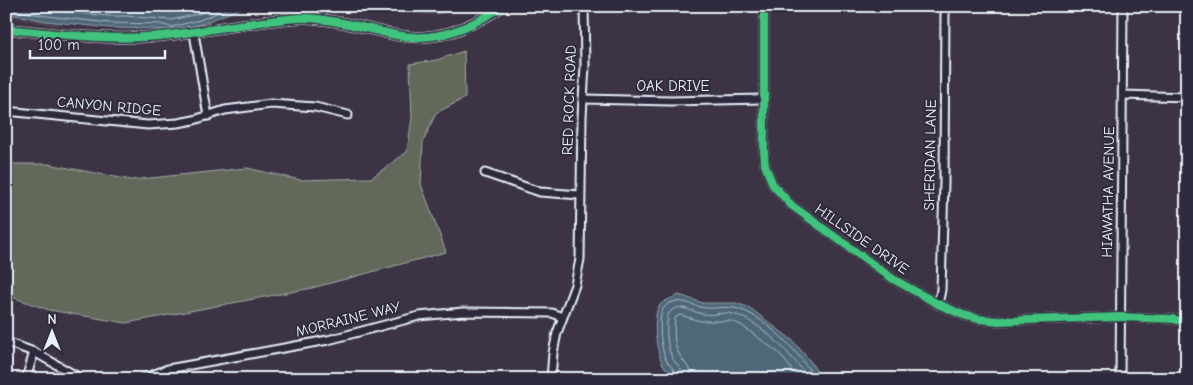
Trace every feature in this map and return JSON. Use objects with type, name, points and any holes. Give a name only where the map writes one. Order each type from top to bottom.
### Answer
[{"type":"street","points":[[6,29],[103,37],[146,37],[194,33],[274,20],[302,18],[333,21],[396,35],[431,36],[468,27],[502,6]]},
{"type":"street","name":"RED ROCK ROAD","points":[[552,379],[553,353],[562,317],[575,285],[580,259],[580,195],[586,53],[584,6]]},
{"type":"street","name":"HILLSIDE DRIVE","points":[[764,6],[763,99],[765,165],[773,185],[790,205],[893,279],[963,316],[998,321],[1120,317],[1173,319],[1187,322]]},
{"type":"street","name":"SHERIDAN LANE","points":[[938,304],[941,290],[944,182],[945,6]]},
{"type":"street","name":"HIAWATHA AVENUE","points":[[1120,379],[1123,6]]},
{"type":"street","points":[[194,33],[208,116]]},
{"type":"street","points":[[1123,95],[1187,97]]},
{"type":"street","name":"OAK DRIVE","points":[[584,99],[672,101],[763,99]]},
{"type":"street","name":"CANYON RIDGE","points":[[6,110],[148,125],[178,123],[233,108],[271,104],[315,107],[348,115]]},
{"type":"street","points":[[484,173],[540,192],[580,195]]},
{"type":"street","name":"MORRAINE WAY","points":[[142,379],[168,369],[328,340],[419,316],[463,312],[552,313],[562,317]]},
{"type":"street","points":[[6,342],[34,352],[82,379]]},
{"type":"street","points":[[26,379],[34,352]]},
{"type":"shaded area","points":[[6,6],[58,6],[58,27],[6,16]]},
{"type":"green space","points":[[464,51],[465,98],[436,113],[423,142],[421,184],[446,252],[312,288],[126,323],[49,310],[6,295],[6,164],[48,164],[131,180],[247,168],[300,180],[371,178],[407,152],[412,118],[410,64],[437,60]]},
{"type":"water","points":[[6,6],[247,6],[201,24],[171,32],[160,29],[109,28],[46,21],[6,13]]},
{"type":"water","points":[[385,6],[466,6],[448,12],[426,13],[404,11]]},
{"type":"water","points":[[679,295],[703,303],[736,303],[750,308],[792,340],[811,362],[821,379],[674,379],[663,365],[659,355],[656,341],[656,318],[661,304]]},
{"type":"cycle path","points":[[6,29],[76,36],[129,38],[306,18],[336,22],[396,35],[425,37],[452,32],[465,27],[503,6]]},
{"type":"cycle path","points":[[764,6],[765,165],[773,185],[791,205],[893,279],[938,304],[963,315],[998,321],[1120,317],[1173,319],[1187,323]]}]
